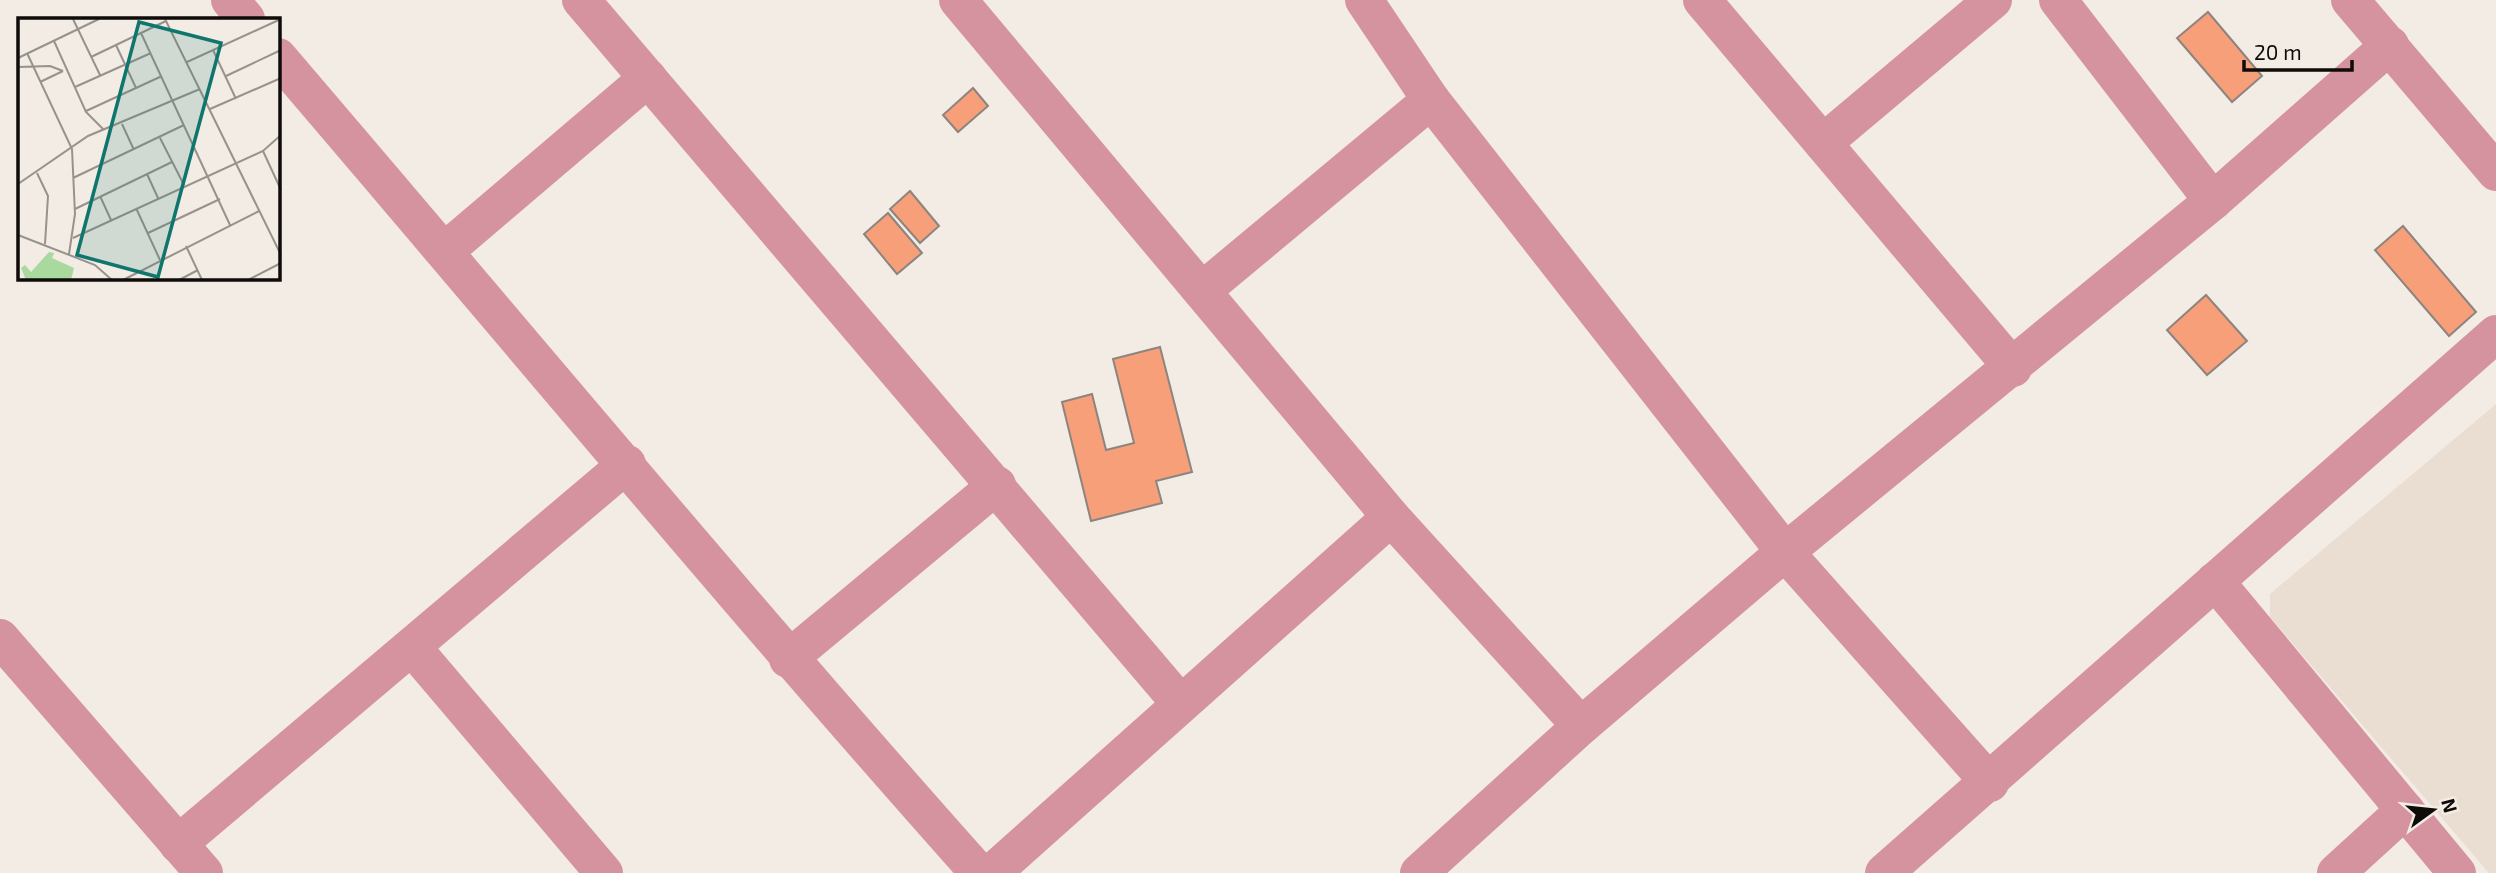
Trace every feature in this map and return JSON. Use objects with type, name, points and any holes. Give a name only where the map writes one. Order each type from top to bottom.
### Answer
[{"type":"street","points":[[230,0],[245,18]]},
{"type":"street","points":[[582,0],[1180,703]]},
{"type":"street","points":[[958,0],[1391,517],[1581,726]]},
{"type":"street","points":[[1364,0],[1431,100],[1785,552],[1990,783]]},
{"type":"street","points":[[1702,0],[2012,368]]},
{"type":"street","points":[[1823,143],[1993,0]]},
{"type":"street","points":[[2058,0],[2213,201]]},
{"type":"street","points":[[2350,0],[2496,172]]},
{"type":"street","points":[[1419,873],[1581,726],[1785,552],[2213,201],[2389,46]]},
{"type":"street","points":[[280,59],[627,464],[789,659],[979,873]]},
{"type":"street","points":[[445,251],[648,78]]},
{"type":"street","points":[[1203,290],[1431,100]]},
{"type":"street","points":[[1884,873],[1990,783],[2496,334]]},
{"type":"street","points":[[178,844],[627,464]]},
{"type":"street","points":[[789,659],[997,485]]},
{"type":"street","points":[[992,873],[1391,517]]},
{"type":"street","points":[[2215,581],[2457,873]]},
{"type":"street","points":[[0,638],[204,873]]},
{"type":"street","points":[[412,647],[604,873]]},
{"type":"street","points":[[2336,873],[2405,810]]},
{"type":"shaded area","points":[[2496,404],[2496,873],[2489,873],[2270,617],[2270,594]]},
{"type":"building","points":[[2208,12],[2262,76],[2232,102],[2177,38]]},
{"type":"building","points":[[973,88],[988,106],[958,132],[943,115]]},
{"type":"building","points":[[910,191],[939,226],[920,243],[890,209]]},
{"type":"building","points":[[888,213],[922,253],[897,274],[864,234]]},
{"type":"building","points":[[2403,226],[2476,312],[2449,336],[2375,250]]},
{"type":"building","points":[[2206,295],[2247,341],[2207,375],[2167,330]]},
{"type":"building","points":[[1160,347],[1192,472],[1156,481],[1162,503],[1091,521],[1062,402],[1092,394],[1106,450],[1134,443],[1113,359]]}]
